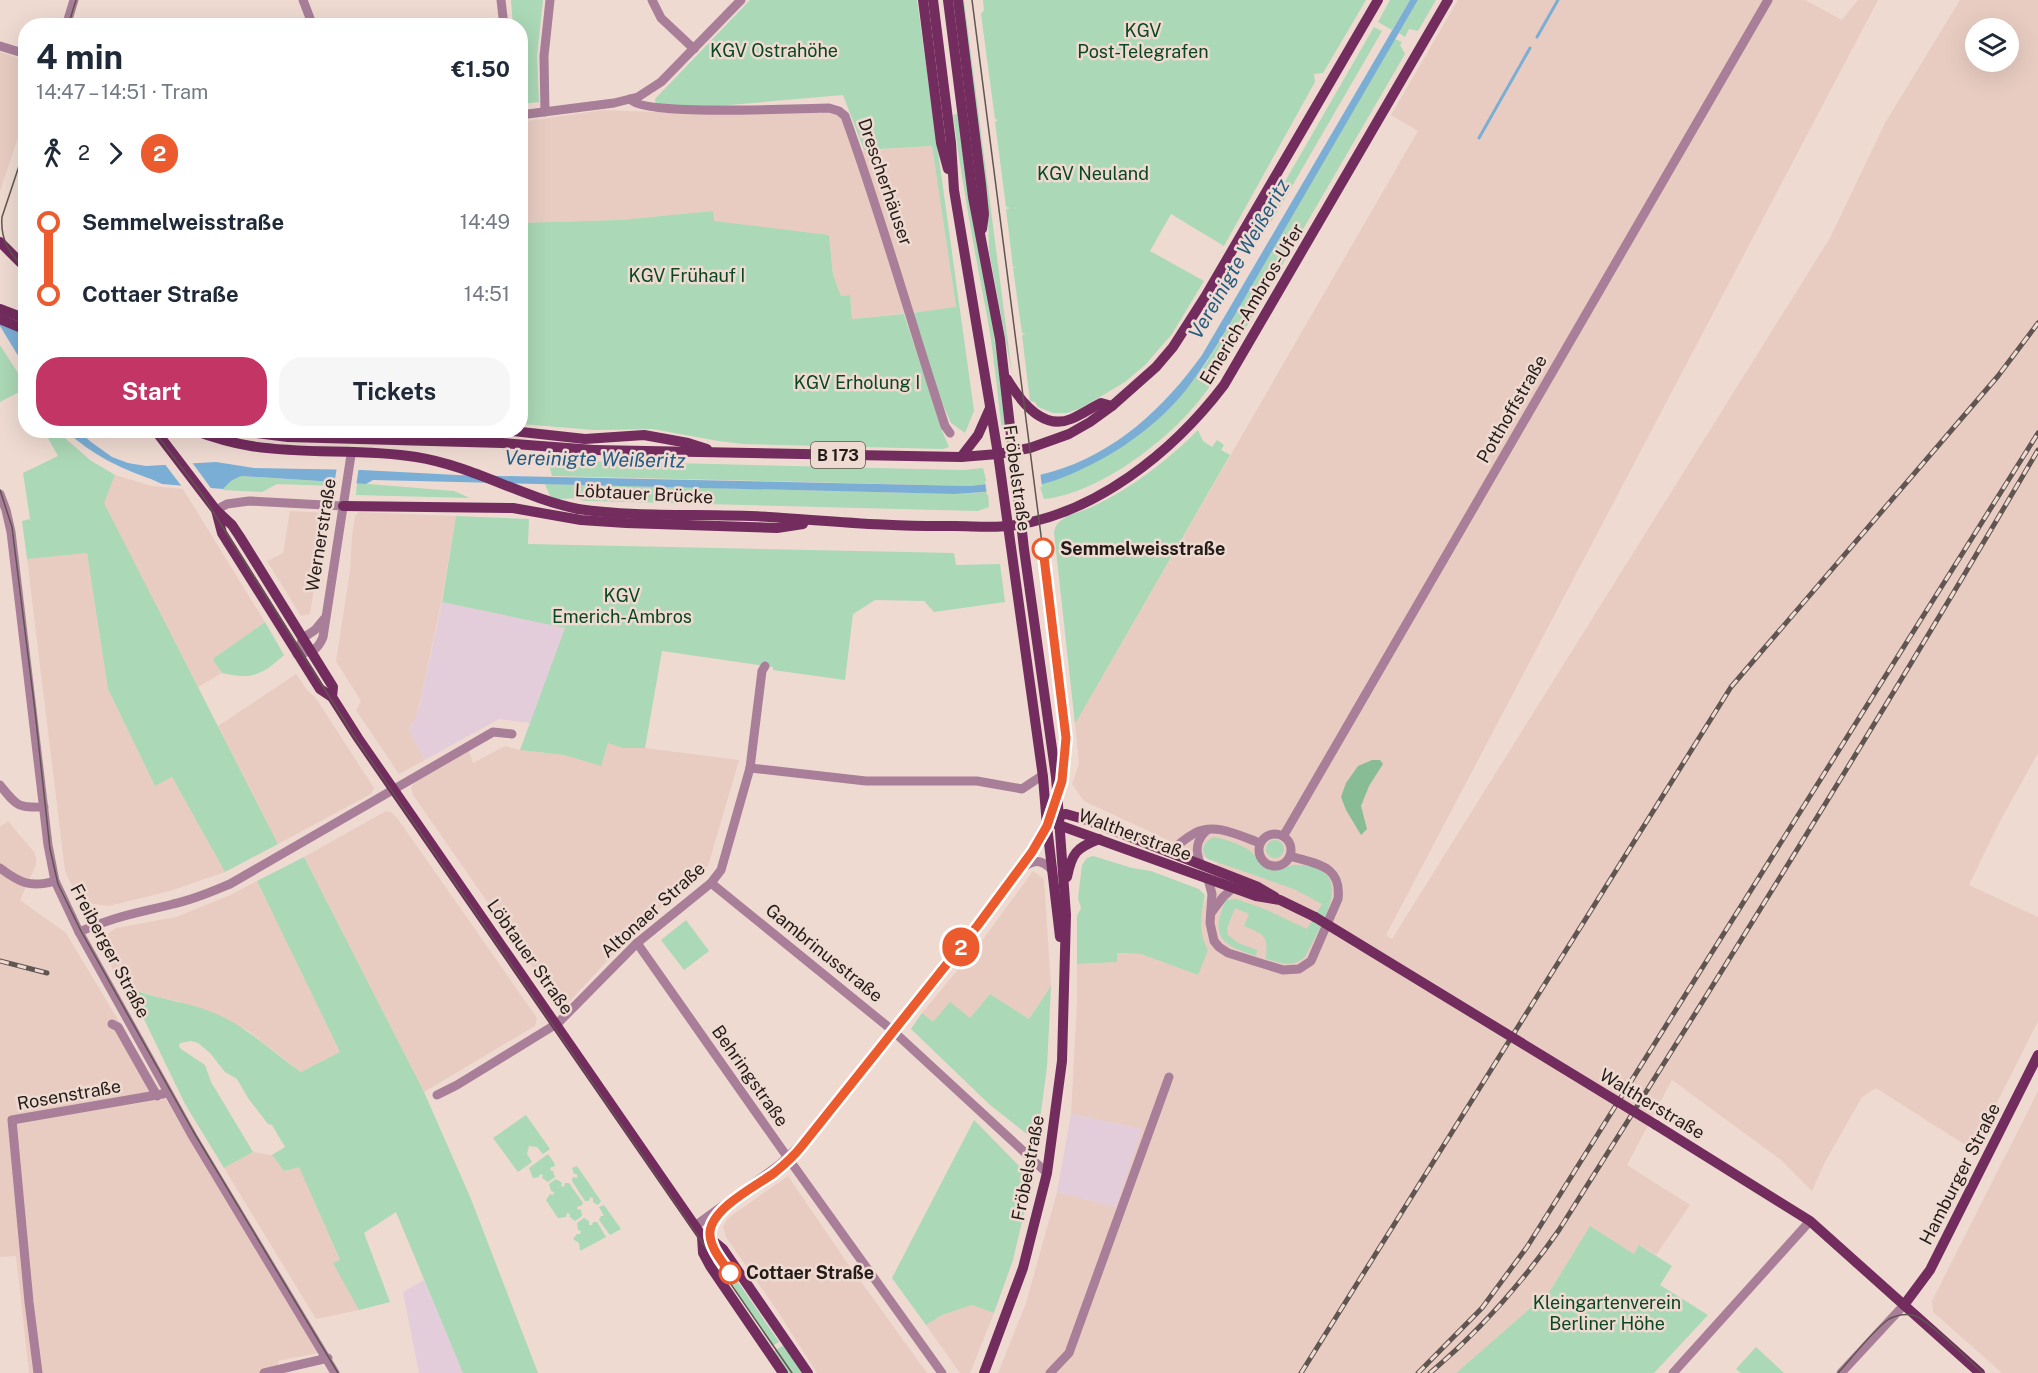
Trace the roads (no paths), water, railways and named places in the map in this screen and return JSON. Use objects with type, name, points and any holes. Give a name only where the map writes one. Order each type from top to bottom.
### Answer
[{"type":"main road","points":[[923,0],[941,143],[954,190]]},
{"type":"main road","name":"Fröbelstraße","points":[[933,0],[951,142],[954,190],[999,459],[1043,775],[1064,962]]},
{"type":"main road","name":"Fröbelstraße","points":[[948,0],[973,197],[994,305],[1004,374],[1056,777],[1066,915],[1062,1061],[1047,1173],[1023,1268],[984,1373]]},
{"type":"main road","points":[[958,0],[984,214],[981,236]]},
{"type":"main road","points":[[961,457],[999,459],[1014,457],[1069,434],[1112,406],[1156,367],[1191,321],[1378,0]]},
{"type":"main road","name":"Emerich-Ambros-Ufer","points":[[815,521],[908,527],[1007,526],[1022,523],[1074,507],[1124,481],[1180,435],[1212,402],[1241,358],[1448,0]]},
{"type":"main road","points":[[1,246],[18,260]]},
{"type":"main road","points":[[0,309],[18,316]]},
{"type":"main road","points":[[0,319],[18,327]]},
{"type":"main road","points":[[1004,374],[1024,404],[1039,416],[1050,420],[1069,420],[1101,403],[1112,406]]},
{"type":"main road","points":[[961,457],[978,435],[990,407]]},
{"type":"main road","points":[[528,433],[585,439],[644,435],[688,443],[716,452]]},
{"type":"main road","name":"Löbtauer Straße","points":[[161,438],[216,510],[236,531],[333,687],[332,697]]},
{"type":"main road","name":"Löbtauer Brücke","points":[[219,438],[259,447],[385,453],[427,459],[475,473],[532,497],[578,509],[815,521]]},
{"type":"main road","name":"B 173","points":[[324,438],[502,443],[594,450],[961,457]]},
{"type":"main road","points":[[343,506],[513,508],[590,521],[777,528],[815,521]]},
{"type":"main road","name":"Löbtauer Straße","points":[[216,510],[222,533],[297,654],[322,691],[332,697],[702,1236],[703,1253],[710,1266],[783,1373]]},
{"type":"main road","name":"Waltherstraße","points":[[1060,820],[1099,839],[1208,879],[1256,896],[1280,900]]},
{"type":"main road","name":"Waltherstraße","points":[[1047,821],[1087,820],[1258,887],[1315,917],[1810,1221],[1980,1373]]},
{"type":"main road","points":[[1064,889],[1070,864],[1077,850],[1099,839]]},
{"type":"main road","name":"Hamburger Straße","points":[[1904,1305],[1930,1270],[2038,1054]]},
{"type":"main road","name":"Löbtauer Straße","points":[[702,1236],[711,1239],[723,1249],[808,1373]]},
{"type":"street","points":[[68,18],[74,0]]},
{"type":"street","points":[[303,0],[310,18]]},
{"type":"street","points":[[501,0],[503,18]]},
{"type":"street","points":[[545,112],[544,56],[550,0]]},
{"type":"street","points":[[652,0],[661,18],[694,49]]},
{"type":"street","points":[[528,114],[638,97],[661,82],[741,0]]},
{"type":"street","name":"Potthoffstraße","points":[[1284,836],[1768,0]]},
{"type":"street","points":[[0,46],[18,52]]},
{"type":"street","name":"Drescherhäuser","points":[[630,99],[635,104],[656,108],[829,108],[845,116],[880,216],[938,405],[945,426],[950,433]]},
{"type":"street","name":"Wernerstraße","points":[[311,651],[320,646],[325,628],[324,619],[351,455]]},
{"type":"street","name":"Freiberger Straße","points":[[0,494],[11,532],[48,845],[55,881],[79,932],[168,1094],[335,1373]]},
{"type":"street","points":[[216,510],[228,504],[249,501],[343,506]]},
{"type":"street","name":"Wernerstraße","points":[[297,654],[303,638],[315,630],[324,619]]},
{"type":"street","points":[[297,654],[311,651]]},
{"type":"street","name":"Altonaer Straße","points":[[438,1095],[556,1024],[637,943],[711,883],[722,870],[750,768],[762,671],[765,666]]},
{"type":"street","points":[[79,932],[116,917],[202,896],[230,884],[493,732],[512,734]]},
{"type":"street","points":[[750,768],[866,782],[977,781],[1022,789],[1043,775]]},
{"type":"street","points":[[0,785],[14,802],[23,808],[44,807]]},
{"type":"street","points":[[695,1226],[788,1158],[1016,872],[1047,821]]},
{"type":"street","points":[[1167,852],[1196,832],[1207,830],[1224,830],[1260,843]]},
{"type":"street","points":[[1201,865],[1196,849],[1201,835],[1207,830]]},
{"type":"street","points":[[1279,833],[1284,836],[1291,845],[1290,856],[1283,864],[1277,866],[1266,864],[1260,855],[1260,843],[1267,835],[1279,833]]},
{"type":"street","points":[[1208,879],[1212,894],[1211,933],[1219,947],[1228,953],[1292,971],[1306,966],[1311,961],[1338,899],[1338,883],[1330,870],[1290,856]]},
{"type":"street","points":[[1016,872],[1033,861],[1039,861],[1052,870]]},
{"type":"street","points":[[0,868],[15,879],[27,884],[40,885],[55,881]]},
{"type":"street","name":"Gambrinusstraße","points":[[711,883],[892,1030],[1047,1173]]},
{"type":"street","points":[[1211,913],[1222,897],[1233,888]]},
{"type":"street","name":"Behringstraße","points":[[637,943],[942,1373]]},
{"type":"street","points":[[112,1024],[118,1027],[157,1096]]},
{"type":"street","points":[[1050,1373],[1069,1353],[1169,1077]]},
{"type":"street","name":"Rosenstraße","points":[[38,1373],[12,1120],[168,1094]]},
{"type":"street","points":[[1673,1373],[1810,1221]]},
{"type":"street","points":[[1841,1373],[1904,1305]]},
{"type":"street","points":[[264,1373],[328,1358]]},
{"type":"water","points":[[1410,0],[1418,0],[1229,325],[1186,390],[1158,420],[1124,445],[1088,466],[1050,482],[1006,490],[954,494],[373,480],[366,484],[241,476],[231,481],[223,489],[162,484],[106,460],[75,438],[87,438],[112,457],[146,466],[216,462],[254,468],[457,475],[969,486],[1051,472],[1096,454],[1136,427],[1154,411],[1202,355]]},
{"type":"water","points":[[0,304],[18,332],[18,356],[0,326]]},
{"type":"waterway","points":[[1537,37],[1558,0]]},
{"type":"waterway","points":[[1479,138],[1530,48]]},
{"type":"tram line","points":[[70,18],[76,0]]},
{"type":"tram line","points":[[716,1253],[710,1232],[719,1213],[781,1167],[801,1147],[978,925],[1032,852],[1047,826],[1062,781],[1066,751],[1065,722],[972,0]]},
{"type":"tram line","points":[[18,169],[2,217],[5,241],[18,261]]},
{"type":"tram line","points":[[159,438],[201,493],[356,739],[792,1373]]},
{"type":"tram line","points":[[0,490],[12,527],[50,849],[58,884],[81,931],[193,1131],[338,1373]]},
{"type":"tram line","name":"2","points":[[730,1273],[711,1242],[712,1225],[719,1214],[724,1208],[773,1174],[801,1147],[978,925],[1032,852],[1047,826],[1062,781],[1066,738],[1043,549]]},
{"type":"tram line","points":[[1838,1373],[1883,1324],[1889,1319],[1906,1315],[1916,1316],[1931,1326],[1983,1373]]},
{"type":"railway","points":[[1301,1373],[1731,687],[1998,376],[2038,323]]},
{"type":"railway","points":[[1418,1373],[1482,1308],[1527,1247],[2038,433]]},
{"type":"railway","points":[[1430,1373],[1499,1306],[1559,1230],[1802,842],[2038,450]]},
{"type":"railway","points":[[0,961],[47,973]]},
{"type":"place","name":"Semmelweisstraße","points":[[1043,549]]},
{"type":"place","name":"Cottaer Straße","points":[[730,1273]]},
{"type":"park label","name":"KGV Post-Telegrafen","points":[[1143,42]]},
{"type":"park label","name":"KGV Ostrahöhe","points":[[774,51]]},
{"type":"park label","name":"KGV Neuland","points":[[1093,174]]},
{"type":"park label","name":"KGV Frühauf I","points":[[687,276]]},
{"type":"park label","name":"KGV Erholung I","points":[[857,383]]},
{"type":"park label","name":"KGV Emerich-Ambros","points":[[622,606]]},
{"type":"park label","name":"Kleingartenverein Berliner Höhe","points":[[1607,1313]]},
{"type":"water label","name":"Vereinigte Weißeritz","points":[[1239,259]]},
{"type":"water label","name":"Vereinigte Weißeritz","points":[[595,459]]}]
